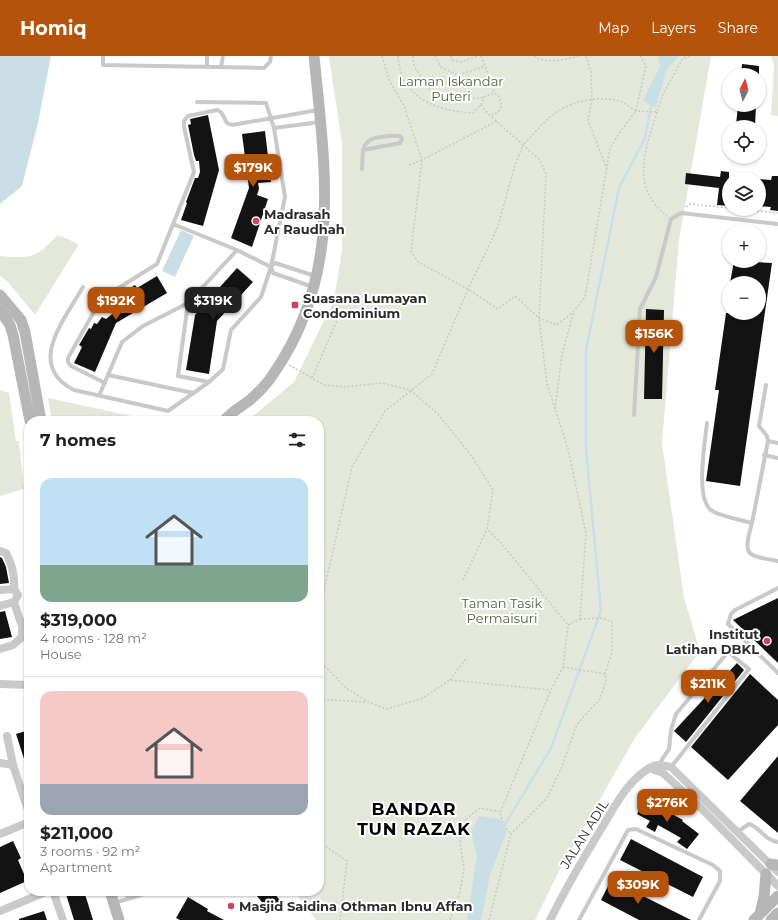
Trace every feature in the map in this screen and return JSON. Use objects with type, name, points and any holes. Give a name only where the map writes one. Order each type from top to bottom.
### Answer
[{"type":"street","points":[[230,416],[250,400],[263,387],[282,361],[290,348],[308,308],[316,282],[325,209],[326,172],[314,56]]},
{"type":"street","points":[[0,295],[20,320],[25,332],[40,416]]},
{"type":"street","points":[[0,310],[10,325],[14,336],[29,416]]},
{"type":"street","points":[[0,551],[6,553],[11,562],[15,580],[14,589],[18,595],[14,602],[0,606]]},
{"type":"street","points":[[0,590],[14,589]]},
{"type":"street","points":[[0,649],[13,645],[22,637],[22,626],[14,602]]},
{"type":"street","points":[[0,684],[24,685]]},
{"type":"street","points":[[7,736],[13,765],[24,798]]},
{"type":"street","points":[[0,763],[13,765]]},
{"type":"street","points":[[648,768],[659,764],[671,767],[773,869],[778,886]]},
{"type":"street","points":[[648,768],[663,773],[730,838],[773,869]]},
{"type":"street","name":"JALAN ADIL","points":[[550,920],[572,877],[614,807],[634,780],[648,768]]},
{"type":"street","points":[[0,834],[24,824]]},
{"type":"street","points":[[757,917],[773,869]]},
{"type":"street","points":[[0,911],[36,896]]},
{"type":"street","points":[[55,896],[63,920]]},
{"type":"street","points":[[112,896],[119,920]]},
{"type":"street","points":[[757,917],[778,896]]},
{"type":"street","points":[[771,920],[778,913]]},
{"type":"lane","points":[[103,56],[103,65],[264,68],[270,62],[270,56]]},
{"type":"lane","points":[[207,56],[207,66]]},
{"type":"lane","points":[[222,67],[223,56]]},
{"type":"lane","points":[[83,287],[52,342],[50,363],[57,378],[64,385],[74,390],[168,411],[210,382],[223,369],[231,330],[261,297],[271,266],[285,197],[274,128],[268,105],[262,102],[198,102]]},
{"type":"lane","points":[[105,383],[71,366],[68,362],[68,358],[101,299],[157,264],[194,172],[184,121],[188,116],[216,110],[221,112],[227,123],[232,125],[320,110]]},
{"type":"lane","points":[[274,128],[321,122]]},
{"type":"lane","points":[[362,169],[363,150],[366,142],[371,138],[396,135],[400,136],[402,139],[400,143],[363,150]]},
{"type":"lane","points":[[634,415],[640,309],[656,277],[671,219],[681,213],[778,224]]},
{"type":"lane","points":[[173,224],[237,250],[271,266],[273,273],[316,282]]},
{"type":"lane","points":[[99,396],[122,342],[143,326],[188,304],[237,250]]},
{"type":"lane","points":[[271,266],[275,263],[316,282]]},
{"type":"lane","points":[[188,304],[178,376],[210,382]]},
{"type":"lane","points":[[108,375],[193,393]]},
{"type":"lane","points":[[766,385],[759,426],[767,436],[768,441],[764,455],[752,523],[746,544],[747,551],[751,555],[778,561]]},
{"type":"lane","points":[[707,423],[702,483],[707,506],[712,512],[752,523]]},
{"type":"lane","points":[[768,441],[778,443]]},
{"type":"lane","points":[[764,455],[778,458]]},
{"type":"lane","points":[[778,588],[735,610],[731,614],[728,624],[778,673]]},
{"type":"lane","points":[[659,764],[669,749],[671,730],[676,714],[728,652],[749,669],[671,767]]},
{"type":"lane","points":[[730,838],[749,824],[753,825],[770,840],[778,842]]},
{"type":"lane","points":[[579,920],[628,830],[636,829],[714,865],[720,871],[720,881],[699,920]]},
{"type":"lane","points":[[114,903],[138,896]]},
{"type":"path","points":[[382,56],[388,80],[404,106],[422,160],[411,251],[418,262],[468,289],[498,309],[515,296],[540,318],[557,325],[574,311],[585,297],[610,148],[620,132],[636,112],[646,66],[640,56]]},
{"type":"path","points":[[398,56],[405,80],[416,95],[434,107],[455,112],[472,112],[482,105]]},
{"type":"path","points":[[413,56],[414,66],[431,92],[461,100],[494,94],[499,96],[502,105],[498,112],[491,116]]},
{"type":"path","points":[[435,56],[441,68],[458,75],[485,66]]},
{"type":"path","points":[[451,56],[452,60],[461,62],[480,56],[485,66],[494,94]]},
{"type":"path","points":[[534,56],[538,59],[557,61],[579,56]]},
{"type":"path","points":[[586,56],[591,72],[592,99],[588,121],[607,169]]},
{"type":"path","points":[[671,219],[654,205],[644,180],[644,163],[646,148],[664,94],[683,58],[690,56]]},
{"type":"path","points":[[484,97],[482,105],[485,113],[497,121],[540,160],[546,174],[540,318],[547,384],[568,449],[586,533],[580,619]]},
{"type":"path","points":[[324,590],[352,468],[385,411],[432,374],[468,289],[497,229],[515,165],[523,145],[555,113],[573,104],[592,99],[607,99],[621,102],[636,112],[657,112]]},
{"type":"path","points":[[407,166],[422,160],[497,121]]},
{"type":"path","points":[[681,213],[690,204],[722,207]]},
{"type":"path","points":[[766,212],[778,213]]},
{"type":"path","points":[[555,410],[562,354],[574,311]]},
{"type":"path","points":[[312,378],[339,316]]},
{"type":"path","points":[[282,361],[324,385],[345,387],[382,383],[410,390],[438,414],[473,458],[493,490],[487,529],[463,580]]},
{"type":"path","points":[[487,529],[501,543],[568,626],[562,667],[500,812],[504,826],[511,834]]},
{"type":"path","points":[[489,920],[511,834],[547,798],[561,769],[577,724],[600,699],[606,681],[605,674],[612,652],[612,622],[602,618],[580,619],[568,626]]},
{"type":"path","points":[[324,665],[346,688],[368,702],[387,709],[423,698],[450,680],[467,657]]},
{"type":"path","points":[[562,667],[605,674]]},
{"type":"path","points":[[450,680],[551,690]]},
{"type":"path","points":[[324,699],[368,702]]},
{"type":"path","points":[[450,920],[460,891],[464,869],[460,842],[466,819],[480,808],[500,812]]},
{"type":"path","points":[[324,845],[347,861],[340,920]]},
{"type":"green space","name":"Taman Tasik Permaisuri","points":[[329,56],[711,56],[679,240],[662,443],[684,598],[700,651],[635,738],[560,869],[535,920],[316,920],[298,896],[324,896],[324,416],[253,416],[294,382],[334,300],[342,250],[342,144]]},
{"type":"green space","points":[[771,56],[778,56],[778,116],[771,115],[774,65]]},
{"type":"green space","points":[[58,235],[79,244],[35,315],[8,282],[0,276],[0,256],[26,257],[38,253]]},
{"type":"green space","points":[[0,390],[9,393],[16,441],[19,441],[24,489],[0,496]]},
{"type":"green space","points":[[48,398],[132,416],[51,416]]},
{"type":"shaded area","points":[[0,56],[51,56],[38,123],[22,186],[0,204]]},
{"type":"shaded area","points":[[658,56],[679,56],[667,69],[656,107],[651,106],[643,100],[660,67]]},
{"type":"shaded area","points":[[181,230],[194,236],[175,277],[162,271]]},
{"type":"shaded area","points":[[479,816],[500,819],[507,831],[490,875],[481,920],[467,920],[477,856],[471,832]]},
{"type":"building","points":[[742,64],[759,66],[759,68],[742,68]]},
{"type":"building","points":[[737,112],[756,112],[755,120],[736,120]]},
{"type":"building","points":[[208,115],[219,170],[203,226],[181,220],[195,178],[198,178],[200,172],[199,161],[196,161],[194,155],[188,125],[191,124],[190,119]]},
{"type":"building","points":[[265,131],[271,182],[258,183],[259,189],[257,195],[268,199],[252,247],[231,238],[249,188],[242,134]]},
{"type":"building","points":[[721,171],[729,172],[722,172],[722,205],[717,205],[719,188],[685,184],[686,173],[720,177]]},
{"type":"building","points":[[772,176],[778,176],[778,211],[770,210],[771,207],[766,207],[766,180],[771,180]]},
{"type":"building","points":[[766,263],[772,263],[766,305],[766,276],[731,276],[733,268],[766,268]]},
{"type":"building","points":[[237,268],[253,282],[217,321],[209,374],[186,370],[195,315]]},
{"type":"building","points":[[157,276],[167,293],[116,323],[95,372],[74,363],[82,347],[79,345],[89,328],[91,329],[94,323],[97,324],[102,317],[106,319],[116,311],[113,306],[117,303],[115,300],[119,298],[118,296],[135,285],[137,288]]},
{"type":"building","points":[[646,309],[664,310],[662,399],[644,399]]},
{"type":"building","points":[[725,320],[764,320],[740,486],[706,481],[719,390],[715,390]]},
{"type":"building","points":[[0,557],[2,558],[6,567],[9,583],[0,584]]},
{"type":"building","name":"Institut Latihan DBKL","points":[[778,598],[778,663],[733,620]]},
{"type":"building","points":[[5,611],[12,637],[0,639],[0,612]]},
{"type":"building","points":[[737,663],[744,670],[686,742],[674,731]]},
{"type":"building","points":[[750,674],[778,700],[778,725],[728,780],[691,747]]},
{"type":"building","points":[[24,732],[24,759],[16,734]]},
{"type":"building","points":[[778,756],[778,833],[740,801]]},
{"type":"building","points":[[643,798],[683,820],[682,821],[699,834],[687,849],[677,842],[681,838],[658,825],[655,832],[646,827],[650,821],[637,814],[640,809],[637,807]]},
{"type":"building","points":[[631,839],[703,877],[693,897],[620,860]]},
{"type":"building","points":[[13,841],[21,858],[18,860],[24,874],[24,882],[0,893],[0,847]]},
{"type":"building","points":[[611,880],[691,920],[639,920],[601,900]]},
{"type":"building","points":[[67,896],[86,896],[93,920],[74,920]]},
{"type":"building","points":[[257,896],[277,896],[281,902],[269,911]]},
{"type":"building","points":[[188,897],[208,909],[207,911],[224,920],[180,920],[176,918]]},
{"type":"building","points":[[44,911],[47,920],[19,920],[19,919]]},
{"type":"waterway","points":[[504,826],[551,748],[601,611],[586,448],[586,350],[619,188],[645,138],[651,106]]},
{"type":"place","name":"Madrasah Ar Raudhah","points":[[256,221]]},
{"type":"place","name":"Suasana Lumayan Condominium","points":[[295,305]]},
{"type":"place","name":"Institut Latihan DBKL","points":[[767,641]]},
{"type":"place","name":"Masjid Saidina Othman Ibnu Affan","points":[[231,906]]},
{"type":"district","name":"BANDAR TUN RAZAK","points":[[414,819]]},
{"type":"park label","name":"Laman Iskandar Puteri","points":[[451,88]]}]
